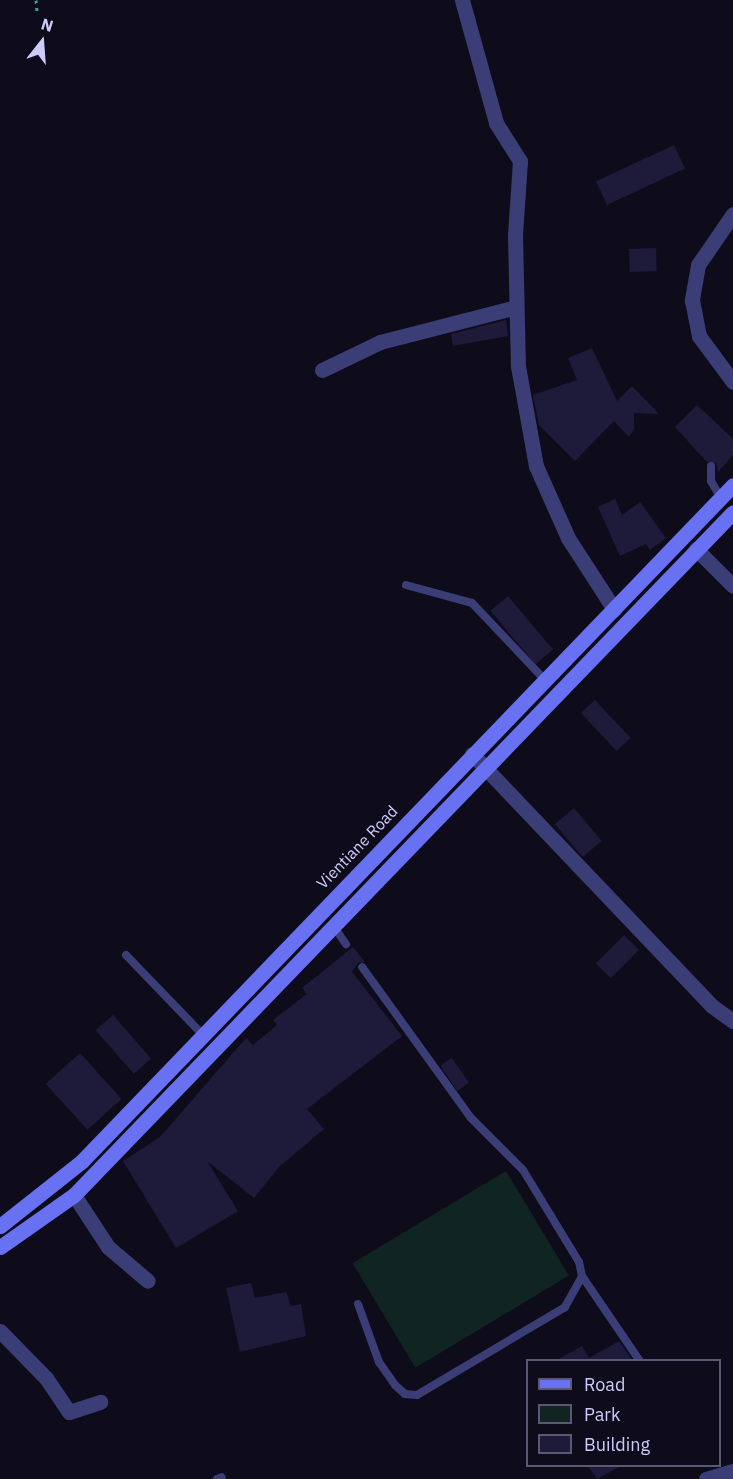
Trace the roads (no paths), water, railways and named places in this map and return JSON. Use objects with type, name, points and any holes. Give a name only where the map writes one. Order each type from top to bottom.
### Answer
[{"type":"main road","name":"Vientiane Road","points":[[0,1226],[82,1161],[733,485]]},
{"type":"main road","points":[[0,1247],[74,1195],[733,512]]},
{"type":"street","points":[[462,0],[496,123],[520,160],[516,307],[518,366],[536,466],[568,538],[614,609]]},
{"type":"street","points":[[733,214],[698,265],[692,300],[699,336],[733,382]]},
{"type":"street","points":[[322,370],[380,342],[516,307]]},
{"type":"street","points":[[696,549],[733,586]]},
{"type":"street","points":[[472,754],[712,1006],[733,1021]]},
{"type":"street","points":[[74,1195],[108,1247],[148,1281]]},
{"type":"street","points":[[0,1331],[46,1378],[69,1412],[100,1402]]},
{"type":"street","points":[[706,1479],[733,1471]]},
{"type":"lane","points":[[711,466],[711,481],[721,498]]},
{"type":"lane","points":[[406,585],[471,603],[545,680]]},
{"type":"lane","points":[[334,927],[346,944]]},
{"type":"lane","points":[[126,955],[204,1035]]},
{"type":"lane","points":[[363,967],[471,1118],[522,1170],[579,1262],[582,1276],[638,1359]]},
{"type":"lane","points":[[358,1304],[379,1362],[395,1385],[405,1394],[417,1395],[565,1307],[582,1276]]}]
